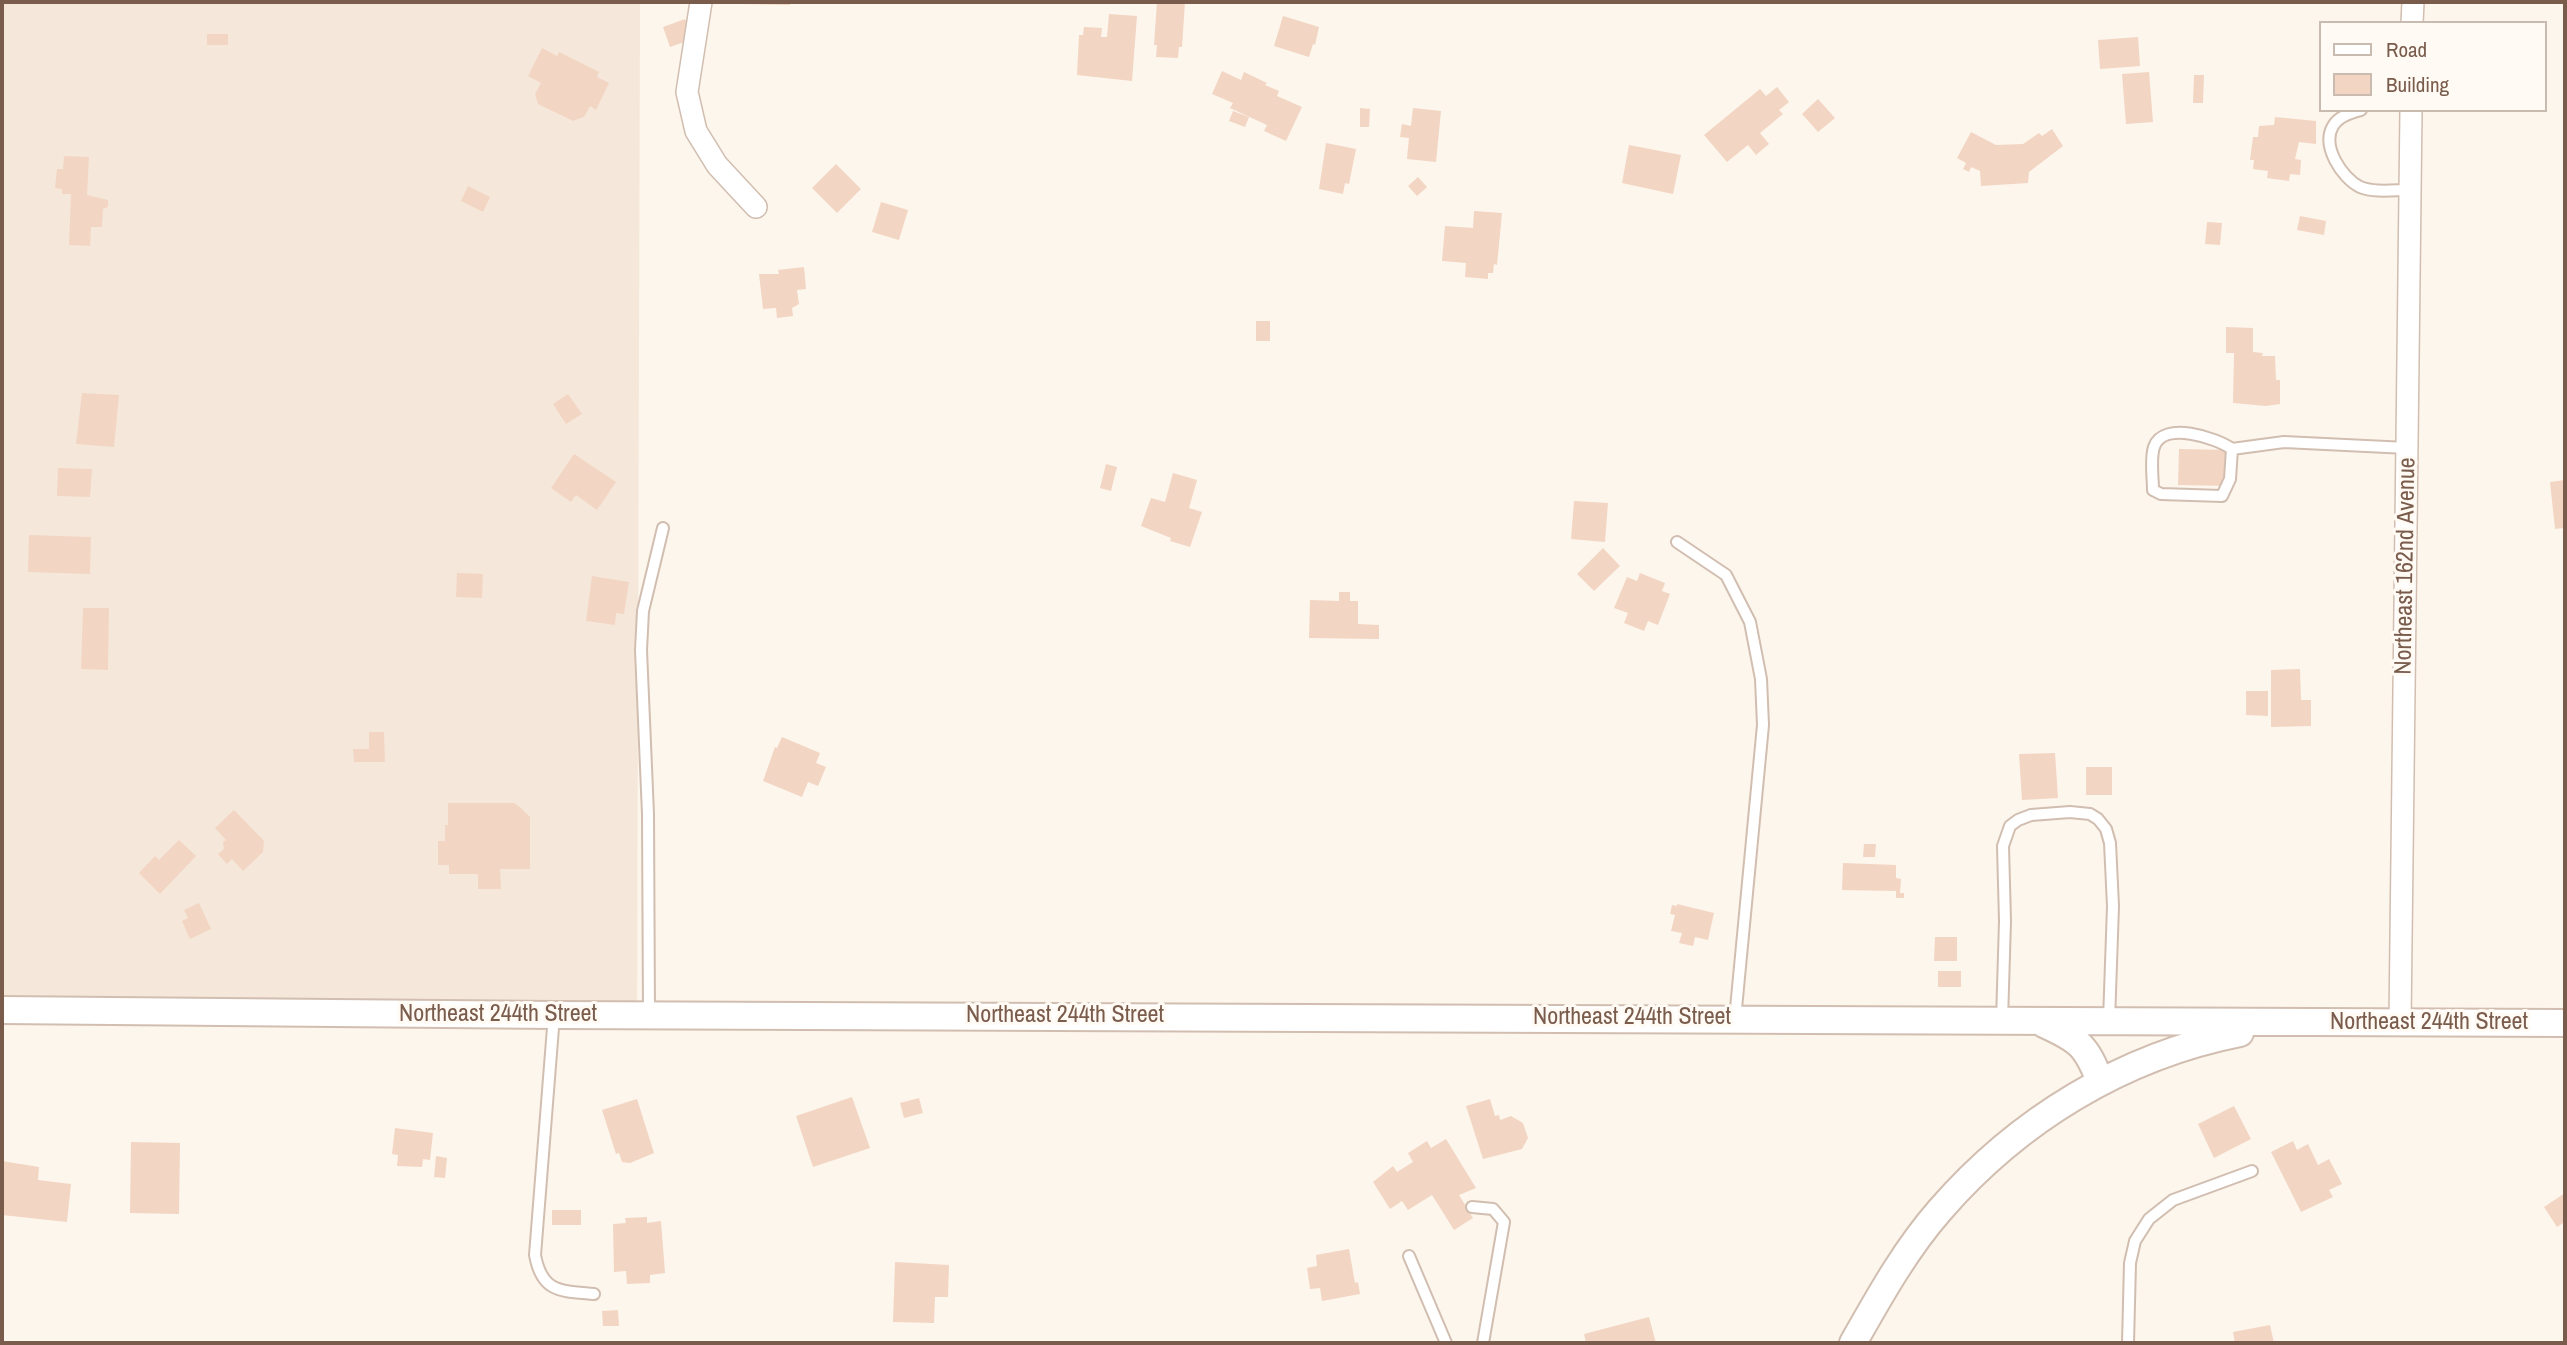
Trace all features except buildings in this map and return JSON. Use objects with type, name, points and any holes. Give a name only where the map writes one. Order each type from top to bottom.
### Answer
[{"type":"street","points":[[701,2],[687,92],[696,131],[717,165],[756,207]]},
{"type":"street","points":[[2412,21],[2413,2]]},
{"type":"street","name":"Northeast 162nd Avenue","points":[[2400,1022],[2411,112]]},
{"type":"street","name":"Northeast 244th Street","points":[[2,1010],[554,1015],[2036,1020],[2074,1037],[2090,1057],[2100,1081]]},
{"type":"street","points":[[2036,1020],[2294,1023]]},
{"type":"street","points":[[1853,1343],[1889,1279],[1939,1211],[1994,1154],[2033,1123],[2100,1081],[2206,1040],[2294,1023]]},
{"type":"street","name":"Northeast 244th Street","points":[[2294,1023],[2565,1023]]},
{"type":"lane","points":[[2355,112],[2345,115],[2333,126],[2329,140],[2334,158],[2343,173],[2359,186],[2366,188],[2410,190]]},
{"type":"lane","points":[[2232,449],[2230,479],[2222,496],[2161,494],[2153,490],[2153,448],[2157,441],[2167,434],[2191,433],[2220,440],[2232,449],[2284,442],[2407,448]]},
{"type":"lane","points":[[649,1015],[648,814],[641,650],[643,611],[663,527]]},
{"type":"lane","points":[[1678,541],[1726,575],[1750,622],[1761,679],[1763,725],[1735,1019]]},
{"type":"lane","points":[[2002,1021],[2005,921],[2003,846],[2010,826],[2018,820],[2031,815],[2070,812],[2090,814],[2098,819],[2106,829],[2110,843],[2113,906],[2109,1021]]},
{"type":"lane","points":[[554,1015],[535,1255],[543,1280],[560,1291],[594,1294]]},
{"type":"lane","points":[[2128,1343],[2130,1263],[2136,1241],[2149,1219],[2173,1200],[2252,1171]]},
{"type":"lane","points":[[1472,1207],[1493,1209],[1504,1222],[1483,1343]]},
{"type":"lane","points":[[1409,1256],[1446,1343]]},
{"type":"shaded area","points":[[2,2],[640,2],[637,1028],[2,1024]]}]
